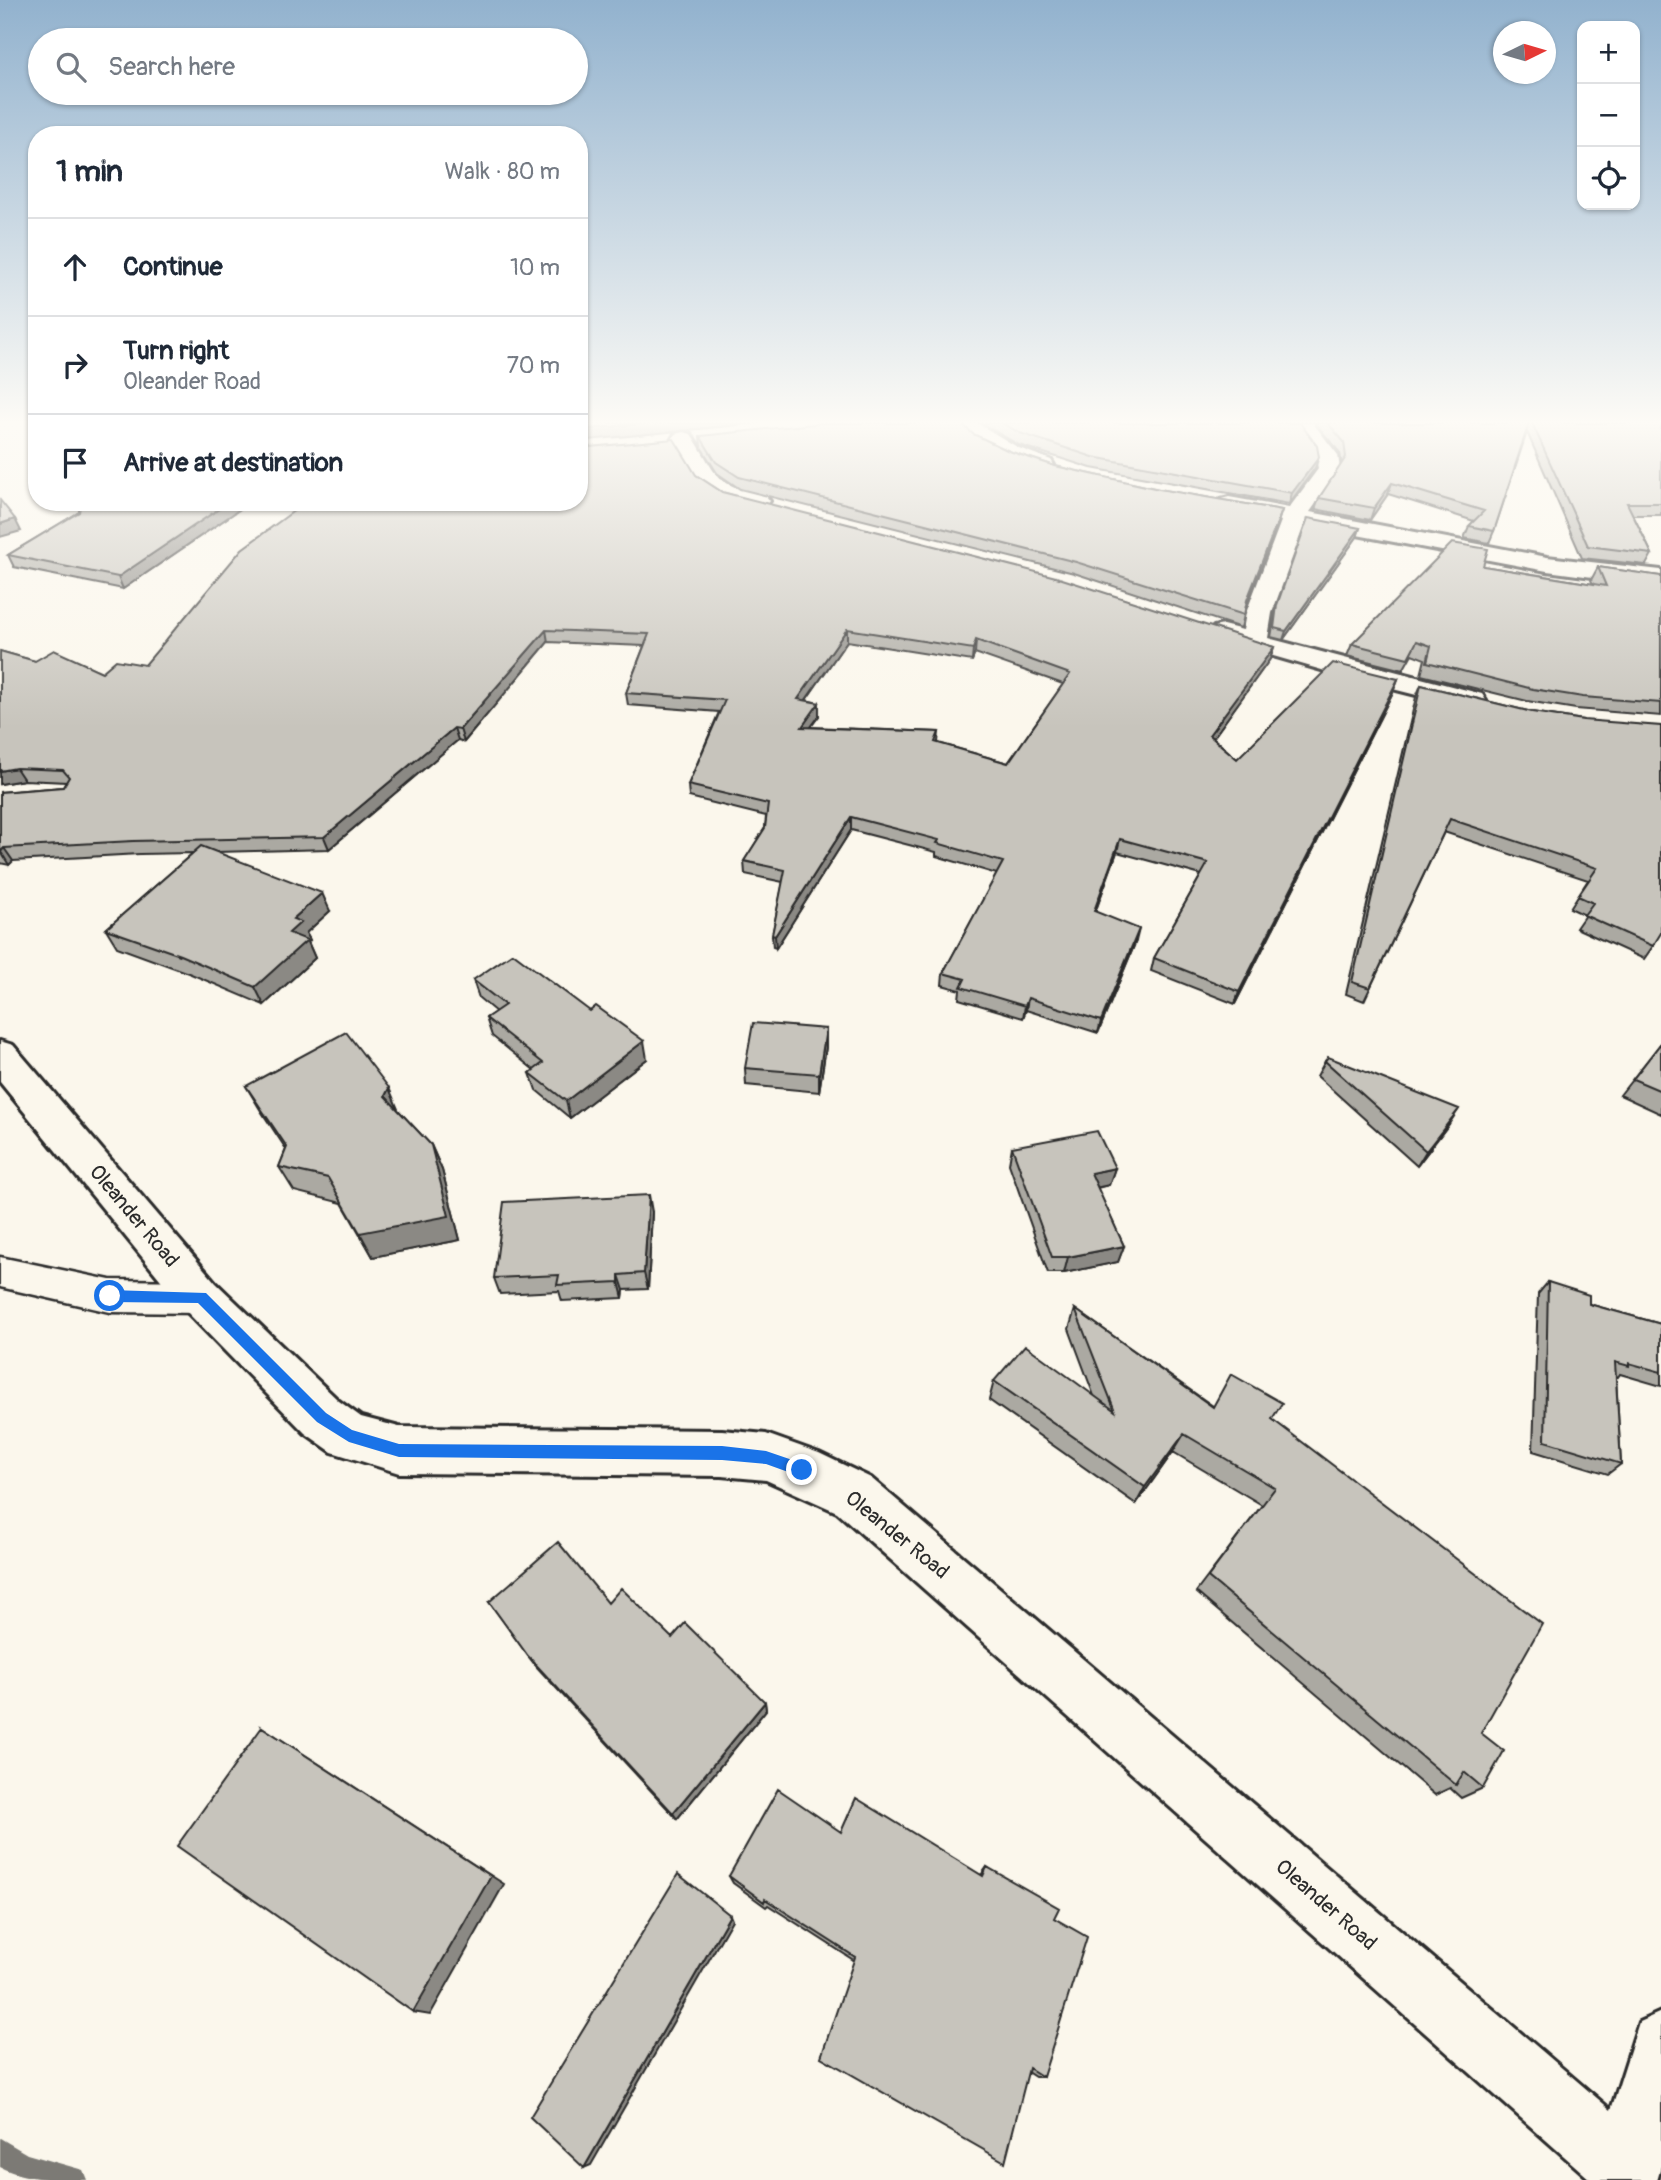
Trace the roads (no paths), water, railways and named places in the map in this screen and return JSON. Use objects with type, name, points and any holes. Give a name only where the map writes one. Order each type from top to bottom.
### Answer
[{"type":"street","points":[[1254,643],[1259,614],[1292,525]]},
{"type":"street","points":[[1341,525],[1547,564],[1661,578]]},
{"type":"street","points":[[1203,626],[1254,643],[1501,707]]},
{"type":"street","name":"Oleander Road","points":[[0,1055],[201,1297],[321,1418],[349,1436],[399,1450],[722,1453],[766,1457],[802,1470],[854,1495],[1625,2174]]},
{"type":"street","points":[[1625,2174],[1661,2044]]},
{"type":"lane","points":[[0,1272],[110,1296],[201,1297]]},
{"type":"waterway","points":[[0,2151],[21,2166],[73,2180]]}]
